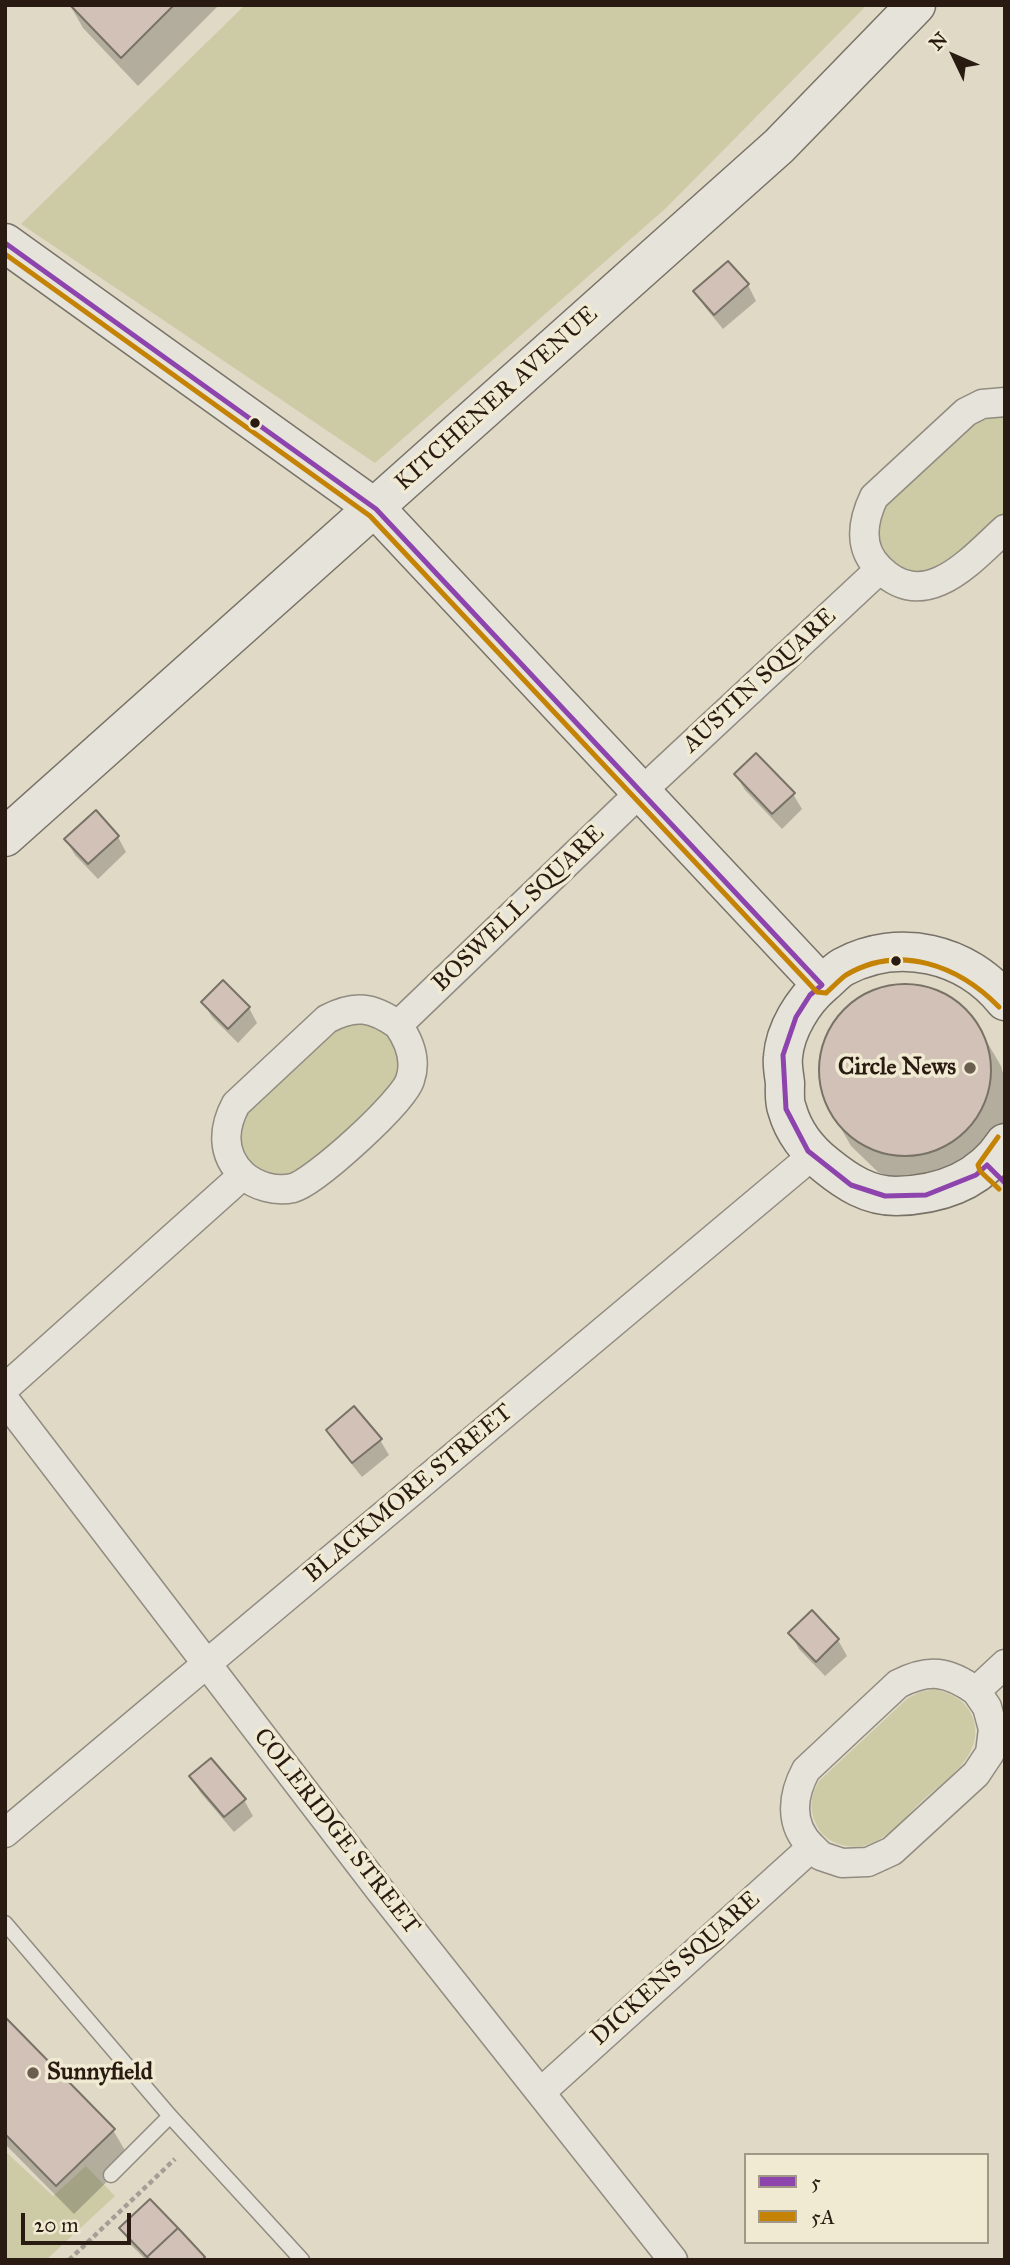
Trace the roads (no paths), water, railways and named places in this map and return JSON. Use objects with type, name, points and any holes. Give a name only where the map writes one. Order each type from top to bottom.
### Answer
[{"type":"street","name":"KITCHENER AVENUE","points":[[5,837],[376,509],[779,146],[916,5]]},
{"type":"street","points":[[5,243],[376,509],[822,985]]},
{"type":"street","points":[[1005,402],[982,404],[966,412],[874,497],[866,512],[864,543],[873,562],[889,578],[908,586],[933,584],[956,573],[1005,529]]},
{"type":"street","name":"AUSTIN SQUARE","points":[[641,793],[880,569]]},
{"type":"street","name":"BOSWELL SQUARE","points":[[398,1025],[641,793]]},
{"type":"street","points":[[999,1164],[926,1195],[885,1196],[851,1185],[808,1151],[786,1109],[783,1055],[796,1017],[810,995],[842,968],[883,953],[909,951],[954,961],[990,984],[1003,997]]},
{"type":"street","points":[[361,1009],[383,1014],[398,1025],[408,1040],[414,1060],[410,1081],[398,1101],[315,1177],[292,1188],[269,1189],[243,1175],[234,1167],[226,1147],[228,1118],[236,1104],[327,1019],[342,1011],[361,1009]]},
{"type":"street","name":"BLACKMORE STREET","points":[[5,1833],[813,1155]]},
{"type":"street","points":[[5,1388],[243,1175]]},
{"type":"street","name":"COLERIDGE STREET","points":[[5,1400],[371,1878],[673,2260]]},
{"type":"street","points":[[976,1691],[1005,1664]]},
{"type":"street","points":[[935,1673],[959,1679],[976,1691],[987,1707],[993,1729],[990,1753],[976,1774],[892,1851],[868,1863],[842,1863],[821,1856],[812,1847],[804,1839],[794,1805],[798,1786],[806,1770],[898,1685],[915,1676],[935,1673]]},
{"type":"street","name":"DICKENS SQUARE","points":[[541,2092],[812,1847]]},
{"type":"lane","points":[[5,1923],[170,2116],[302,2260]]},
{"type":"lane","points":[[111,2175],[170,2116]]},
{"type":"place","name":"Circle News","points":[[970,1068]]},
{"type":"place","name":"Sunnyfield","points":[[33,2073]]}]
